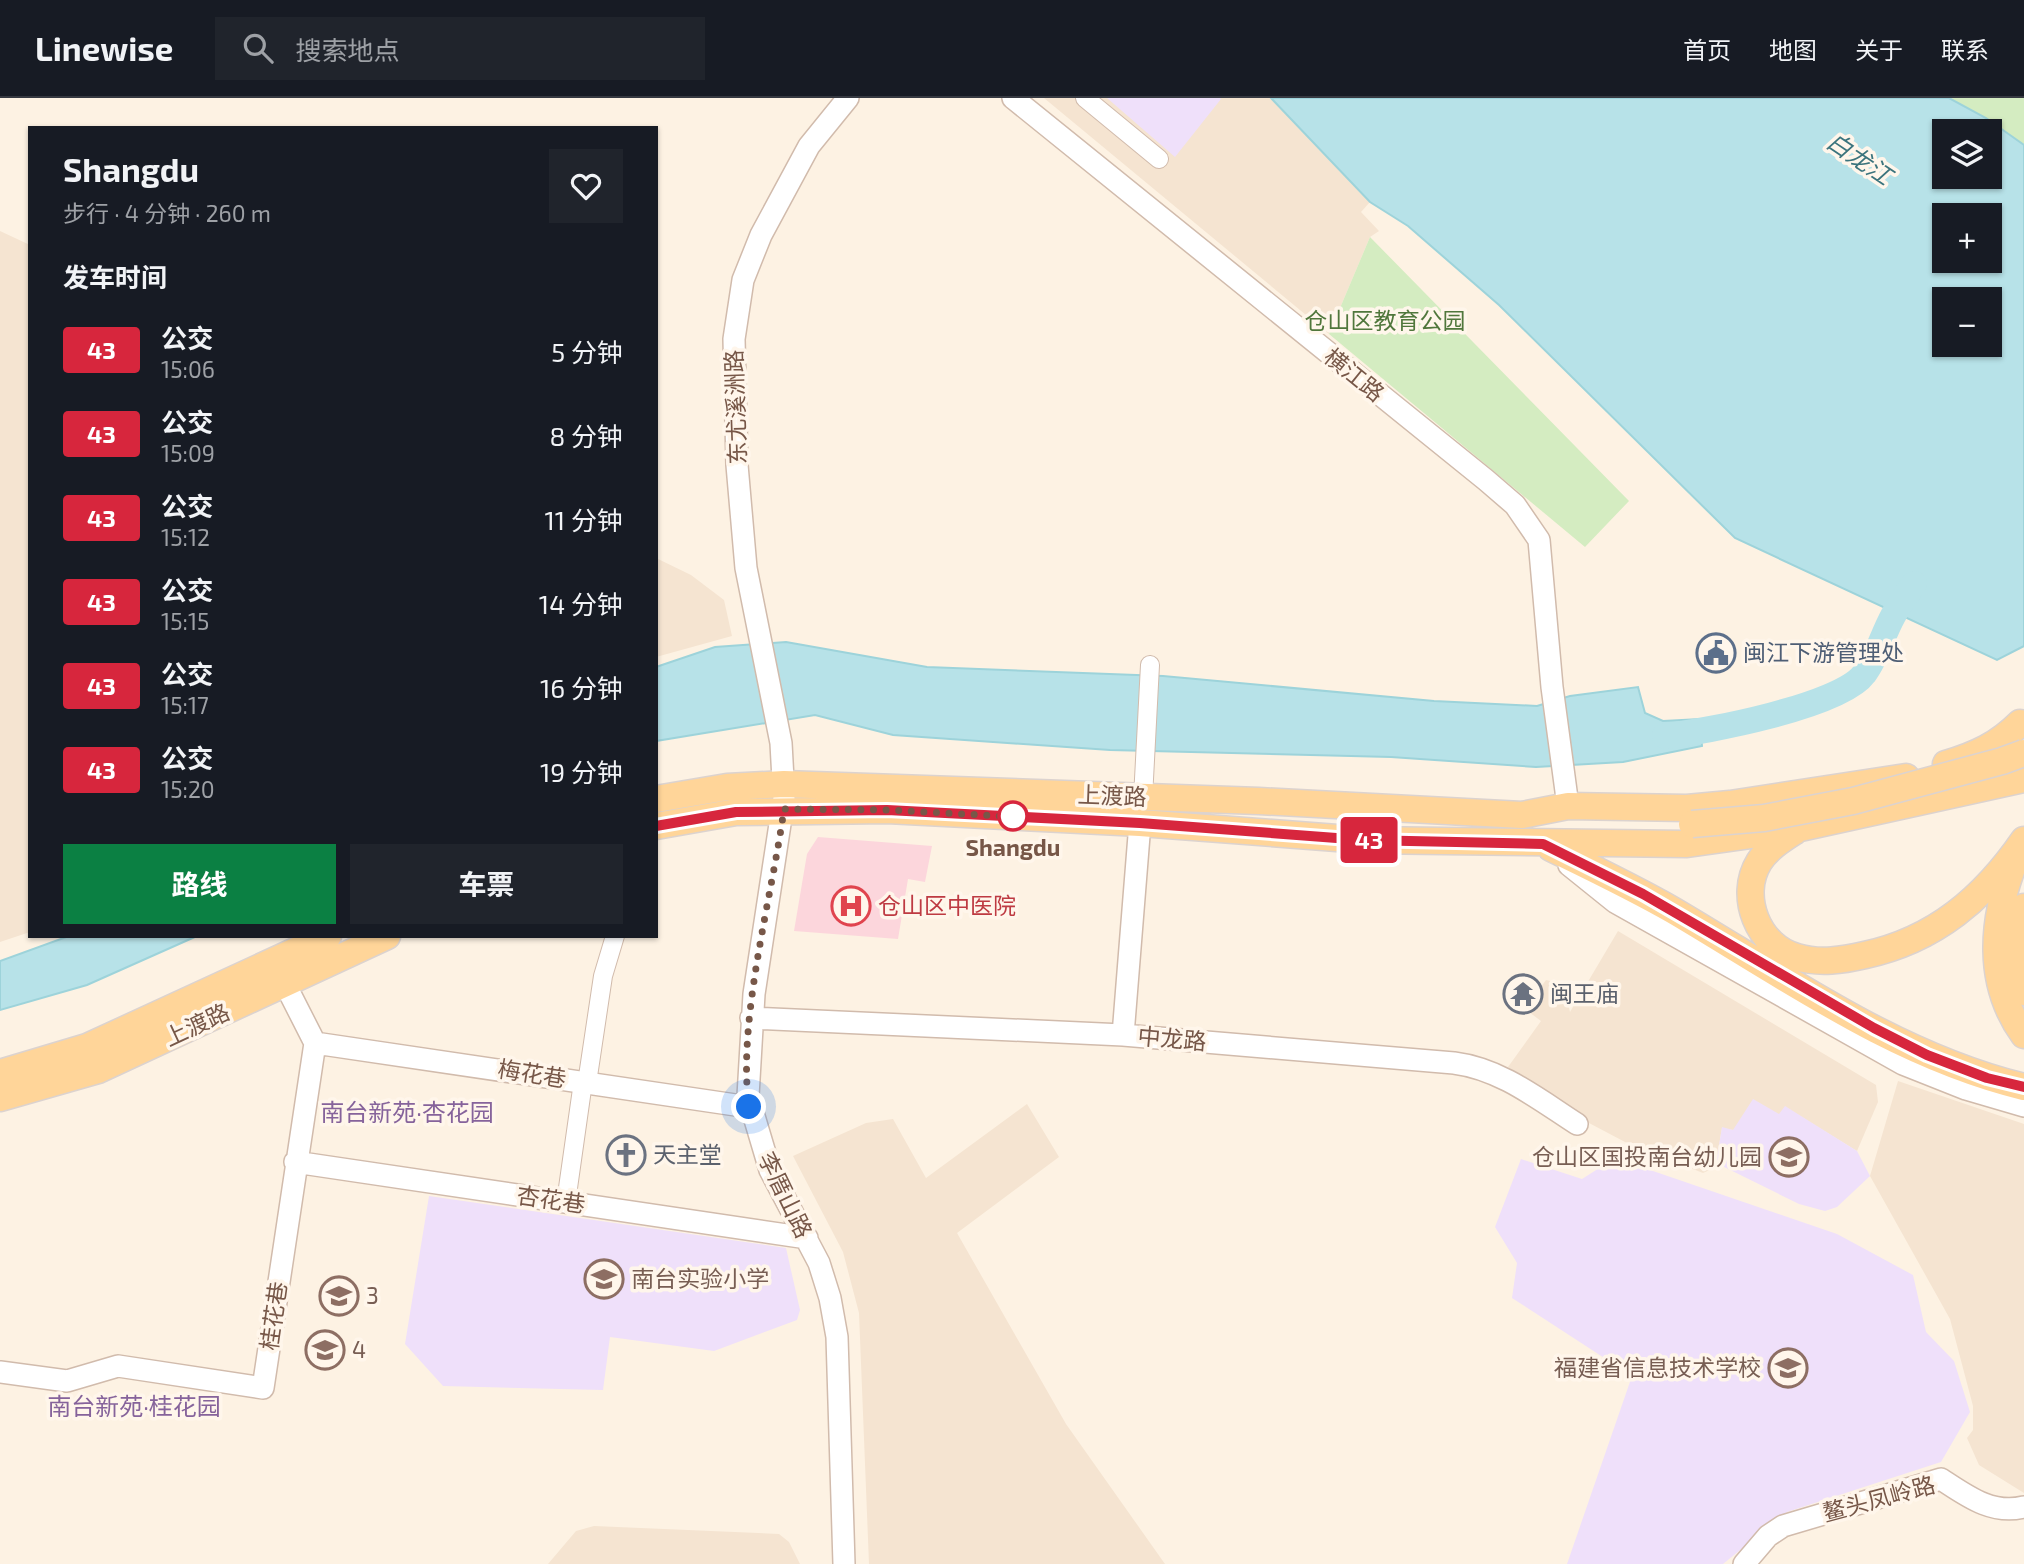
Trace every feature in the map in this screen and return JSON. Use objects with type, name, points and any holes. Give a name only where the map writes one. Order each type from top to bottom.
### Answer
[{"type":"main road","name":"上渡路","points":[[658,799],[727,787],[887,810],[1522,815],[1567,796],[1698,807],[1778,798],[1906,777],[1977,755],[2002,741],[2022,719]]},
{"type":"main road","points":[[2022,719],[2017,742],[2024,767]]},
{"type":"main road","points":[[1522,815],[1616,823],[1692,824],[1764,818],[1853,801],[2024,753]]},
{"type":"main road","name":"上渡路","points":[[1141,810],[1363,840],[1686,844],[1800,828],[2024,779]]},
{"type":"main road","name":"上渡路","points":[[658,826],[719,814],[784,797]]},
{"type":"main road","points":[[1800,828],[1768,850],[1758,865],[1751,903],[1758,924],[1774,944],[1794,957],[1816,961],[1842,960],[1906,944],[1944,923],[1986,889],[2024,841]]},
{"type":"main road","points":[[2024,841],[1999,909],[1995,954],[2003,995],[2013,1020],[2024,1035]]},
{"type":"main road","points":[[1543,844],[1643,894],[1874,1028],[1939,1060],[1987,1078],[2024,1087]]},
{"type":"main road","points":[[2024,907],[2017,937],[2017,961],[2024,992]]},
{"type":"main road","name":"上渡路","points":[[0,1073],[87,1047],[324,938]]},
{"type":"main road","name":"上渡路","points":[[0,1098],[65,1082],[98,1070],[383,938]]},
{"type":"street","name":"东尤溪洲路","points":[[784,797],[781,743],[746,568],[737,465],[734,339],[743,280],[753,254],[797,166],[848,98]]},
{"type":"street","name":"横江路","points":[[1013,98],[1515,505],[1539,540],[1552,687],[1567,796]]},
{"type":"street","points":[[1085,98],[1159,159]]},
{"type":"street","points":[[1123,1035],[1150,665]]},
{"type":"street","name":"李厝山路","points":[[784,797],[751,1018],[747,1075],[749,1107],[770,1170],[807,1238],[827,1285],[837,1337],[844,1564]]},
{"type":"street","points":[[1543,844],[1615,902],[1903,1064],[1966,1089],[2024,1106]]},
{"type":"street","points":[[566,1202],[603,976],[614,938]]},
{"type":"street","points":[[285,984],[315,1042]]},
{"type":"street","name":"中龙路","points":[[751,1018],[1123,1035],[1464,1064],[1502,1076],[1577,1124]]},
{"type":"street","name":"梅花巷","points":[[315,1042],[749,1107]]},
{"type":"street","name":"桂花巷","points":[[0,1371],[67,1381],[118,1366],[264,1388],[295,1162],[315,1042]]},
{"type":"street","name":"杏花巷","points":[[295,1162],[807,1238]]},
{"type":"street","name":"鳌头凤岭路","points":[[1744,1564],[1768,1536],[1783,1526],[1941,1479],[1980,1503],[2007,1510],[2024,1507]]},
{"type":"shaded area","points":[[1044,98],[1271,98],[1370,202],[1361,212],[1379,231],[1370,237],[1329,334]]},
{"type":"shaded area","points":[[1107,98],[1220,98],[1221,99],[1175,157]]},
{"type":"shaded area","points":[[0,231],[28,244],[28,933],[0,942]]},
{"type":"shaded area","points":[[658,559],[691,575],[724,600],[732,636],[658,656]]},
{"type":"shaded area","name":"仓山区中医院","points":[[818,837],[932,846],[925,882],[908,879],[898,939],[794,931],[807,854]]},
{"type":"shaded area","points":[[1618,931],[1876,1085],[1878,1102],[1857,1151],[1785,1107],[1780,1115],[1733,1130],[1722,1128],[1714,1168],[1703,1173],[1625,1142],[1589,1123],[1508,1067],[1541,1021],[1525,1009],[1546,980],[1563,984],[1570,1012]]},
{"type":"shaded area","points":[[1898,1081],[2024,1124],[2024,1493],[1979,1465],[1967,1438],[1973,1430],[1973,1406],[1950,1319],[1870,1176]]},
{"type":"shaded area","name":"仓山区国投南台幼儿园","points":[[1753,1099],[1779,1114],[1785,1106],[1857,1151],[1870,1176],[1837,1207],[1825,1211],[1799,1204],[1716,1163],[1722,1127],[1733,1130]]},
{"type":"shaded area","points":[[1027,1104],[1059,1157],[957,1233],[1066,1424],[1165,1564],[869,1564],[859,1313],[843,1252],[793,1156],[866,1123],[893,1119],[926,1178]]},
{"type":"shaded area","name":"福建省信息技术学校","points":[[1615,1158],[1837,1234],[1913,1275],[1926,1332],[1954,1361],[1970,1412],[1941,1462],[1787,1512],[1723,1564],[1567,1564],[1632,1376],[1512,1298],[1517,1263],[1495,1227],[1521,1159],[1582,1179]]},
{"type":"shaded area","name":"南台实验小学","points":[[429,1196],[786,1248],[800,1310],[797,1320],[714,1351],[610,1337],[603,1390],[443,1386],[405,1344]]},
{"type":"shaded area","points":[[594,1526],[779,1534],[789,1542],[800,1564],[548,1564],[576,1531]]},
{"type":"green space","points":[[1949,98],[2024,98],[2024,145],[2002,129],[2002,119],[1986,118]]},
{"type":"green space","name":"仓山区教育公园","points":[[1370,237],[1629,501],[1585,547],[1329,334]]},
{"type":"water","name":"白龙江","points":[[1271,98],[1949,98],[1986,118],[1932,119],[1932,189],[2002,189],[2002,129],[2024,145],[2024,646],[1997,660],[1735,538],[1499,305],[1408,226],[1370,202]]},
{"type":"water","points":[[786,642],[927,667],[1163,676],[1434,701],[1537,706],[1570,696],[1638,687],[1645,713],[1663,721],[1700,719],[1702,746],[1623,762],[1536,767],[1391,757],[1110,750],[893,735],[815,715],[658,741],[658,666],[715,647]]},
{"type":"water","points":[[63,938],[193,938],[87,985],[0,1010],[0,961]]},
{"type":"waterway","points":[[1665,736],[1771,716],[1829,697],[1850,686],[1869,667],[1889,623],[1914,584]]},
{"type":"bus line","name":"43","points":[[658,826],[736,812],[784,809],[887,810],[1140,823],[1363,840],[1543,844],[1643,894],[1769,969],[1927,1055],[1987,1078],[2024,1087]]},
{"type":"place","name":"闽江下游管理处","points":[[1716,653]]},
{"type":"place","name":"Shangdu","points":[[1013,816]]},
{"type":"place","name":"仓山区中医院","points":[[851,906]]},
{"type":"place","name":"闽王庙","points":[[1523,994]]},
{"type":"place","name":"天主堂","points":[[626,1155]]},
{"type":"place","name":"仓山区国投南台幼儿园","points":[[1789,1157]]},
{"type":"place","name":"南台实验小学","points":[[604,1279]]},
{"type":"place","name":"3","points":[[339,1296]]},
{"type":"place","name":"4","points":[[325,1350]]},
{"type":"place","name":"福建省信息技术学校","points":[[1788,1368]]},
{"type":"district","name":"南台新苑·杏花园","points":[[407,1113]]},
{"type":"district","name":"南台新苑·桂花园","points":[[134,1407]]},
{"type":"route","points":[[749,1107],[747,1075],[751,1018],[784,809],[887,810],[1019,817],[1013,816]]}]
